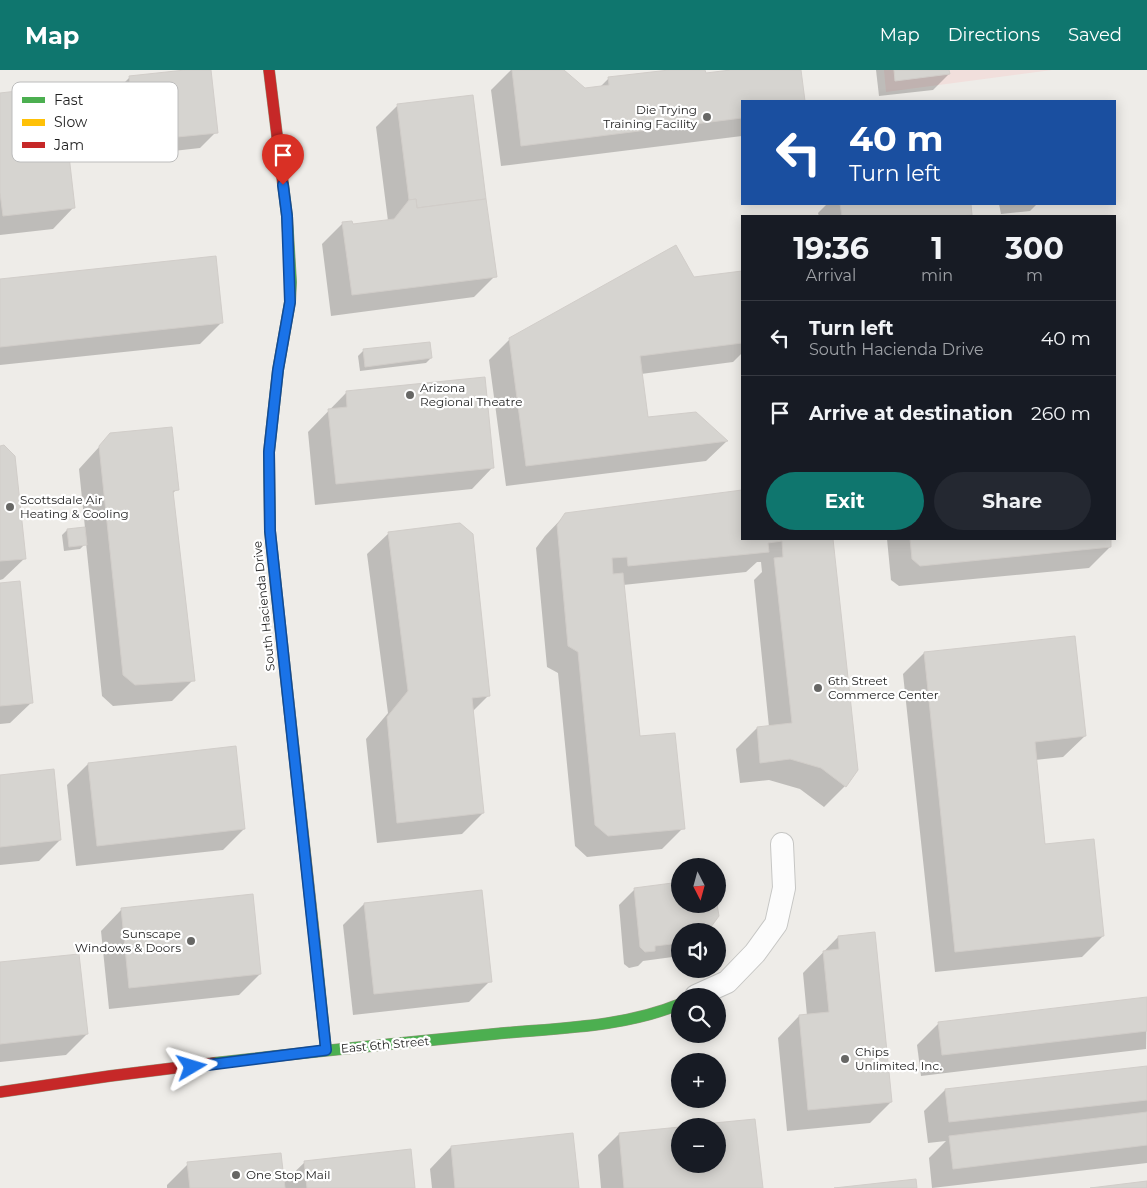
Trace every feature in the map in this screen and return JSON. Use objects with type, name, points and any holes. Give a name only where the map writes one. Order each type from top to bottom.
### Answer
[{"type":"street","name":"South Hacienda Drive","points":[[269,70],[287,216],[291,282],[290,302],[278,370],[269,452],[270,531],[326,1050]]},
{"type":"street","points":[[714,988],[728,982],[755,953],[776,924],[784,888],[782,844]]},
{"type":"street","name":"East 6th Street","points":[[0,1092],[110,1076],[326,1050],[436,1041],[615,1022],[671,1008]]},
{"type":"shaded area","points":[[884,70],[1052,70],[886,92]]},
{"type":"building","points":[[185,70],[211,70],[218,133],[178,137],[178,82],[130,82],[129,76]]},
{"type":"building","points":[[512,70],[564,70],[585,88],[609,85],[608,77],[669,70],[705,70],[706,73],[730,70],[801,70],[805,100],[741,100],[741,118],[521,146]]},
{"type":"building","points":[[894,70],[949,70],[950,74],[895,81]]},
{"type":"building","points":[[12,92],[12,162],[70,162],[75,208],[3,216],[0,193],[0,93]]},
{"type":"building","points":[[473,95],[486,199],[417,208],[416,199],[409,200],[397,104]]},
{"type":"building","points":[[416,199],[417,208],[486,199],[497,277],[352,295],[342,222],[352,221],[353,224],[394,219],[409,200]]},
{"type":"building","points":[[840,205],[971,205],[972,215],[842,215]]},
{"type":"building","points":[[676,245],[694,277],[741,271],[741,343],[640,356],[648,417],[696,412],[728,441],[526,466],[509,338]]},
{"type":"building","points":[[216,256],[223,323],[0,347],[0,279]]},
{"type":"building","points":[[430,342],[432,358],[365,367],[363,349]]},
{"type":"building","points":[[485,377],[494,468],[336,484],[328,409],[347,407],[346,391]]},
{"type":"building","points":[[172,427],[179,490],[173,491],[195,681],[135,685],[123,675],[99,446],[110,433]]},
{"type":"building","name":"Scottsdale Air Heating & Cooling","points":[[4,445],[15,456],[26,559],[0,561],[0,446]]},
{"type":"building","name":"6th Street Commerce Center","points":[[741,490],[741,540],[833,540],[858,770],[846,787],[821,768],[790,759],[760,763],[757,727],[792,723],[774,558],[783,557],[782,541],[768,543],[769,552],[628,566],[627,557],[612,558],[613,574],[623,573],[640,736],[675,733],[685,829],[608,836],[595,825],[578,652],[568,646],[557,525],[565,513]]},
{"type":"building","points":[[460,523],[473,534],[490,696],[472,698],[484,813],[397,823],[387,717],[408,691],[388,532]]},
{"type":"building","points":[[85,527],[87,545],[69,547],[67,529]]},
{"type":"building","points":[[910,540],[1111,540],[1111,547],[920,566],[912,559]]},
{"type":"building","points":[[20,581],[33,703],[0,706],[0,583]]},
{"type":"building","points":[[1075,636],[1086,736],[1035,742],[1045,844],[1094,839],[1104,936],[955,952],[924,652]]},
{"type":"building","points":[[236,746],[245,829],[97,846],[88,763]]},
{"type":"building","points":[[54,769],[61,840],[0,847],[0,775]]},
{"type":"building","points":[[671,883],[671,913],[718,913],[719,916],[714,923],[671,923],[671,944],[655,946],[655,951],[645,952],[640,947],[634,888]]},
{"type":"building","points":[[482,890],[492,982],[374,994],[364,903]]},
{"type":"building","name":"Sunscape Windows & Doors","points":[[253,894],[261,974],[129,988],[121,908]]},
{"type":"building","name":"Chips Unlimited, Inc.","points":[[875,932],[892,1102],[808,1110],[799,1015],[829,1012],[823,951],[839,949],[838,936]]},
{"type":"building","points":[[79,954],[88,1034],[0,1044],[0,962]]},
{"type":"building","points":[[1147,997],[1147,1031],[942,1055],[938,1022]]},
{"type":"building","points":[[1147,1066],[1147,1100],[949,1122],[945,1089]]},
{"type":"building","points":[[1147,1112],[1147,1145],[953,1169],[949,1136]]},
{"type":"building","points":[[755,1119],[763,1188],[624,1188],[619,1133],[671,1128],[671,1173],[726,1173],[726,1122]]},
{"type":"building","points":[[573,1133],[579,1188],[455,1188],[451,1146]]},
{"type":"building","points":[[411,1149],[415,1188],[307,1188],[304,1161]]},
{"type":"building","name":"One Stop Mail","points":[[281,1153],[285,1188],[190,1188],[187,1162]]},
{"type":"building","points":[[916,1179],[917,1188],[834,1188]]},
{"type":"building","points":[[1147,1181],[1147,1188],[1090,1188]]},
{"type":"traffic: fast","points":[[280,624],[270,531],[269,452],[278,370],[290,302],[291,282],[283,184]]},
{"type":"traffic: fast","points":[[315,944],[326,1050]]},
{"type":"traffic: fast","points":[[214,1063],[389,1044],[588,1026],[635,1018],[671,1007]]},
{"type":"traffic: slow","points":[[280,624],[315,944]]},
{"type":"traffic: jam","points":[[269,70],[283,184]]},
{"type":"traffic: jam","points":[[0,1092],[214,1063]]},
{"type":"place","name":"Die Trying Training Facility","points":[[707,117]]},
{"type":"place","name":"Arizona Regional Theatre","points":[[410,395]]},
{"type":"place","name":"Scottsdale Air Heating & Cooling","points":[[10,507]]},
{"type":"place","name":"6th Street Commerce Center","points":[[818,688]]},
{"type":"place","name":"Sunscape Windows & Doors","points":[[191,941]]},
{"type":"place","name":"Chips Unlimited, Inc.","points":[[845,1059]]},
{"type":"place","name":"One Stop Mail","points":[[236,1175]]},
{"type":"route","points":[[192,1067],[326,1050],[270,531],[269,452],[278,370],[287,327],[291,282],[283,185]]}]
